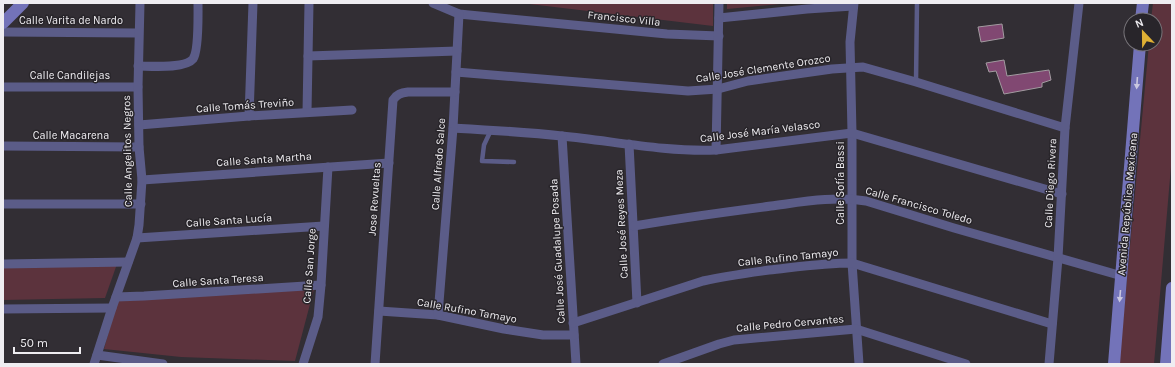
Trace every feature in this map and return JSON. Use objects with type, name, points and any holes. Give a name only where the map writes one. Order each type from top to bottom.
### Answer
[{"type":"main road","points":[[3,22],[23,3]]},
{"type":"main road","name":"Avenida República Mexicana","points":[[1114,364],[1139,52]]},
{"type":"main road","points":[[1166,364],[1170,338],[1172,288]]},
{"type":"street","name":"Calle Angelitos Negros","points":[[94,364],[137,238],[142,180],[139,147],[138,88],[138,33],[140,3]]},
{"type":"street","points":[[138,66],[174,66],[182,65],[193,60],[197,49],[198,3]]},
{"type":"street","points":[[249,116],[253,3]]},
{"type":"street","points":[[307,112],[309,3]]},
{"type":"street","name":"Francisco Villa","points":[[434,3],[459,14],[667,34],[719,36]]},
{"type":"street","points":[[716,150],[719,3]]},
{"type":"street","name":"Calle Diego Rivera","points":[[1049,364],[1058,258],[1065,128],[1079,3]]},
{"type":"street","points":[[719,18],[853,4]]},
{"type":"street","name":"Calle Sofía Bassi","points":[[853,4],[850,42],[852,263],[859,364]]},
{"type":"street","name":"Calle Alfredo Salce","points":[[438,315],[453,128],[459,14]]},
{"type":"street","name":"Calle Varita de Nardo","points":[[3,32],[138,33]]},
{"type":"street","points":[[308,56],[457,51]]},
{"type":"street","name":"Calle José Clemente Orozco","points":[[456,72],[688,91],[718,89],[748,81],[851,67],[863,67],[1065,128]]},
{"type":"street","name":"Calle Candilejas","points":[[3,87],[138,88]]},
{"type":"street","name":"Jose Revueltas","points":[[375,364],[393,100],[396,95],[408,92],[455,92]]},
{"type":"street","name":"Calle Tomás Treviño","points":[[139,125],[249,116],[352,110]]},
{"type":"street","name":"Calle José María Velasco","points":[[453,128],[562,136],[672,149],[716,150],[852,133],[1062,194]]},
{"type":"street","name":"Calle José Guadalupe Posada","points":[[562,136],[576,364]]},
{"type":"street","name":"Calle José Reyes Meza","points":[[629,144],[637,303]]},
{"type":"street","name":"Calle Macarena","points":[[3,146],[139,147]]},
{"type":"street","name":"Calle Santa Martha","points":[[142,180],[389,163]]},
{"type":"street","name":"Calle San Jorge","points":[[303,364],[318,317],[328,167]]},
{"type":"street","name":"Calle Francisco Toledo","points":[[634,226],[670,219],[750,208],[835,199],[852,199],[866,201],[1122,276]]},
{"type":"street","points":[[3,204],[141,204]]},
{"type":"street","name":"Calle Santa Lucía","points":[[137,238],[324,226]]},
{"type":"street","points":[[3,264],[128,262]]},
{"type":"street","name":"Calle Rufino Tamayo","points":[[573,323],[719,277],[800,266],[852,263],[1052,324]]},
{"type":"street","name":"Calle Santa Teresa","points":[[116,297],[159,296],[321,285]]},
{"type":"street","points":[[3,309],[112,308]]},
{"type":"street","name":"Calle Rufino Tamayo","points":[[379,311],[438,315],[537,335],[574,334]]},
{"type":"street","name":"Calle Pedro Cervantes","points":[[663,364],[734,340],[856,329],[966,364]]},
{"type":"street","points":[[97,355],[163,364]]},
{"type":"lane","points":[[916,82],[917,3]]},
{"type":"lane","points":[[491,130],[484,145],[482,161],[514,162]]},
{"type":"shaded area","points":[[521,3],[713,3],[713,26]]},
{"type":"shaded area","points":[[727,3],[790,3],[727,9]]},
{"type":"shaded area","points":[[1153,3],[1172,3],[1172,155],[1154,364],[1119,364],[1148,52],[1163,52],[1163,12],[1152,12]]},
{"type":"shaded area","points":[[117,264],[105,298],[3,300],[3,266]]},
{"type":"shaded area","points":[[314,289],[295,361],[181,357],[104,349],[117,301]]},
{"type":"building","points":[[1002,24],[1004,38],[981,42],[978,27]]},
{"type":"building","points":[[1004,60],[1007,76],[1049,70],[1051,80],[1042,83],[1042,87],[1004,94],[996,71],[989,72],[986,63]]}]
